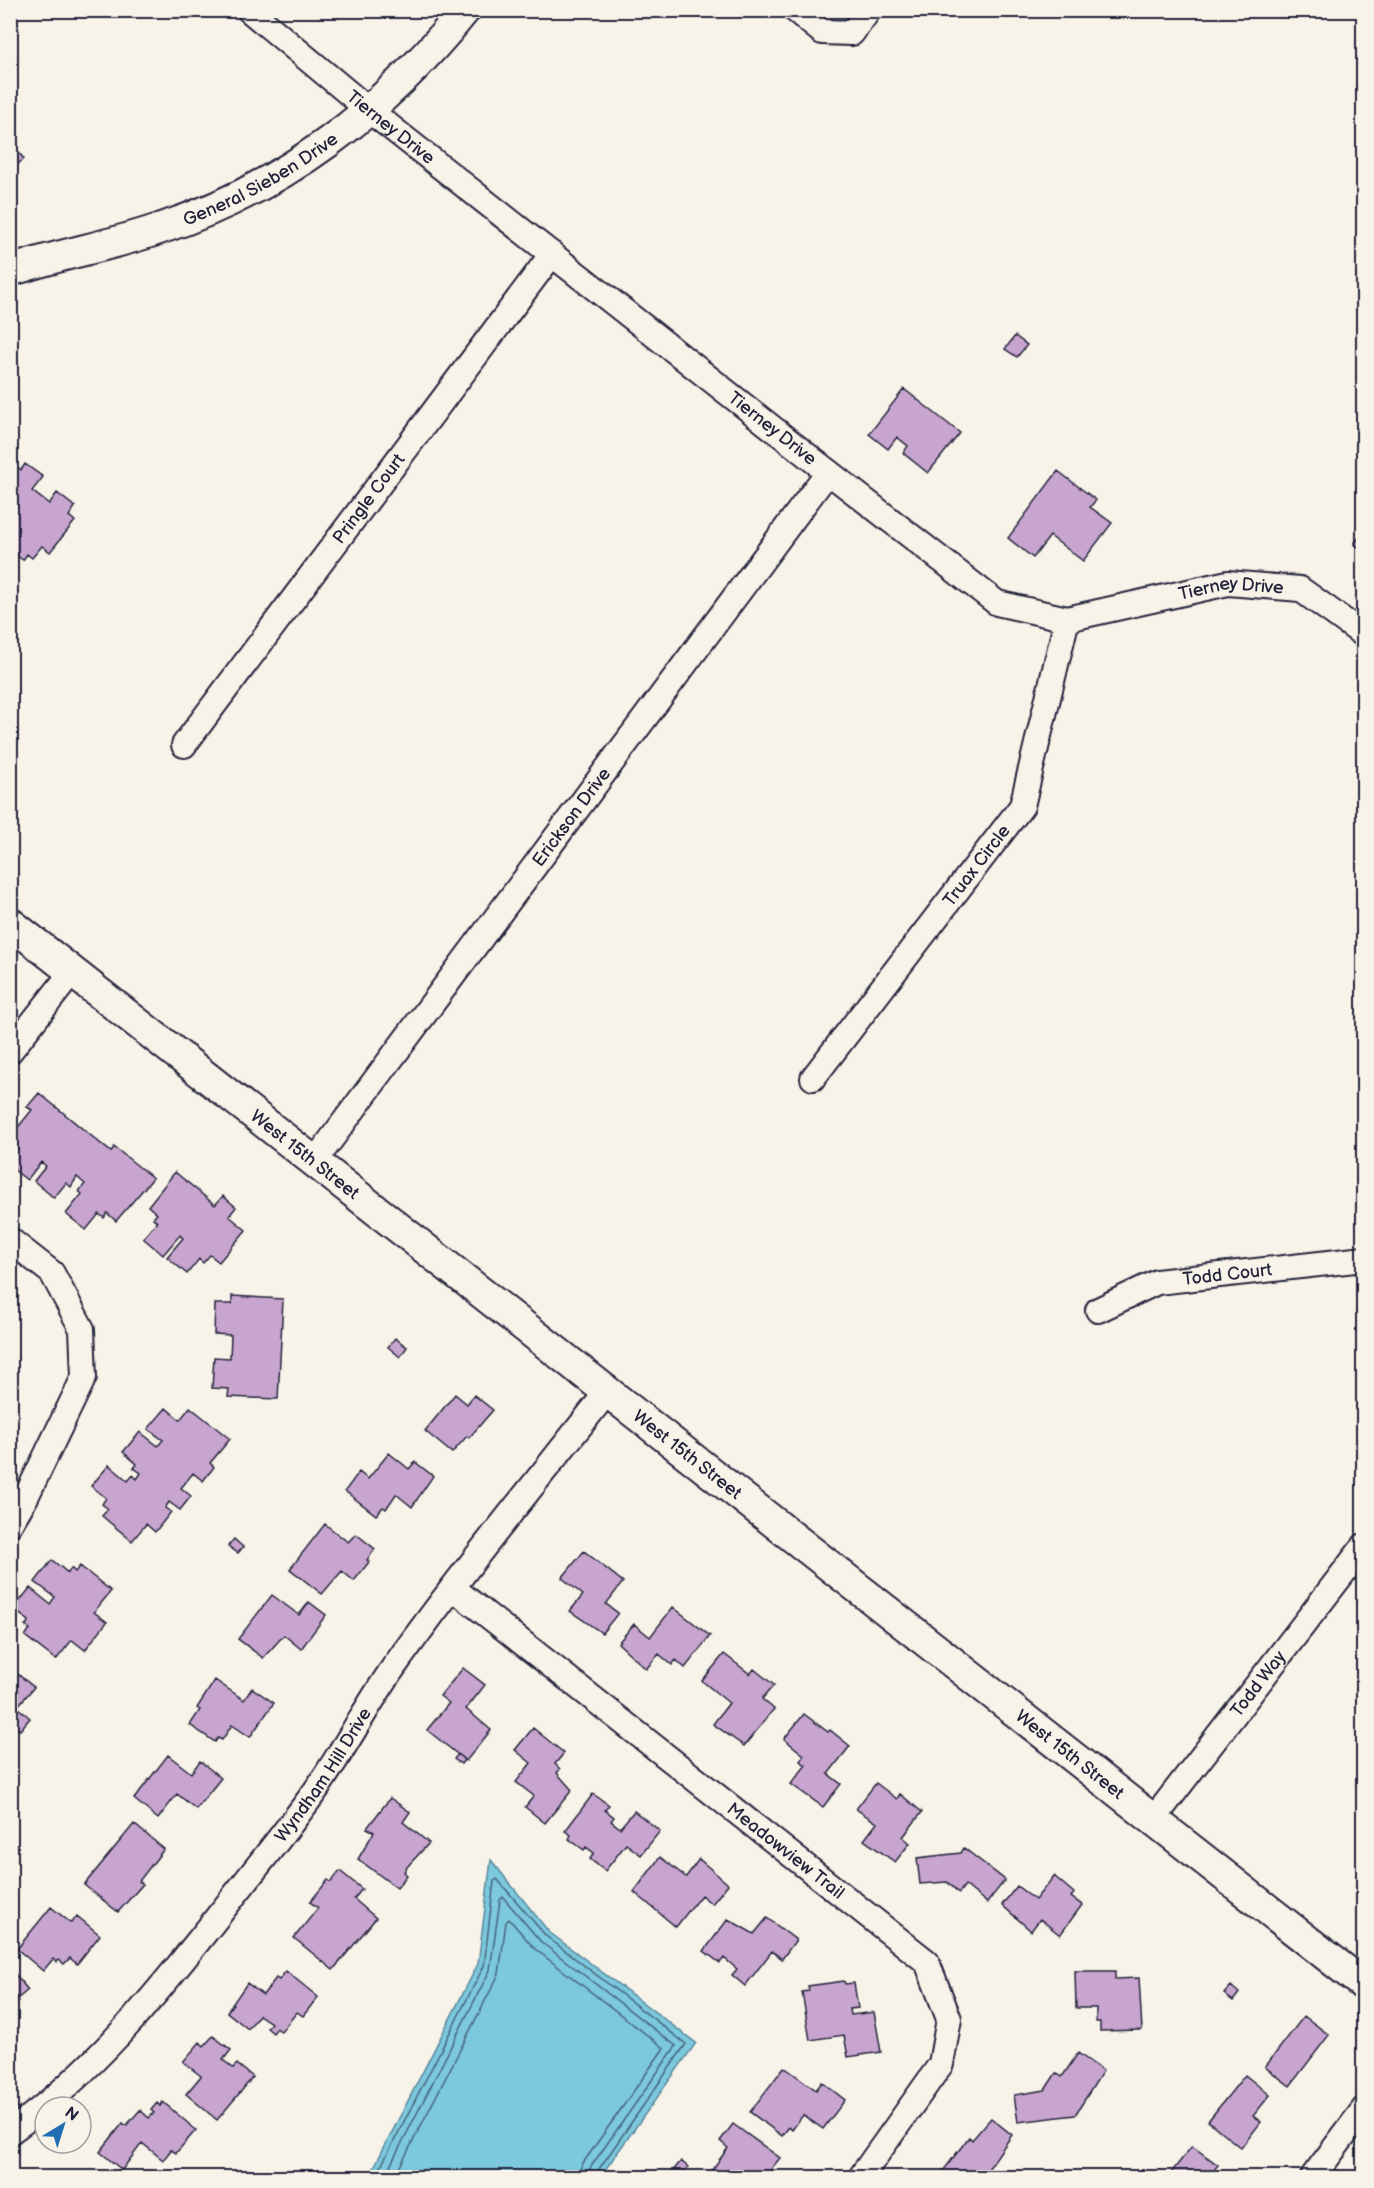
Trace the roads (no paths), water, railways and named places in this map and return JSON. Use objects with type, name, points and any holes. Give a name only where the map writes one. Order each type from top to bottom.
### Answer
[{"type":"street","name":"Tierney Drive","points":[[249,10],[370,111],[997,603],[1066,619],[1228,583],[1300,589],[1364,635]]},
{"type":"street","name":"General Sieben Drive","points":[[10,271],[115,243],[200,215],[231,201],[292,167],[370,111],[418,65],[465,10]]},
{"type":"street","points":[[795,10],[822,32],[852,33],[869,10]]},
{"type":"street","name":"Pringle Court","points":[[184,745],[552,254]]},
{"type":"street","name":"Erickson Drive","points":[[315,1161],[828,472]]},
{"type":"street","name":"Truax Circle","points":[[813,1078],[1022,806],[1066,619]]},
{"type":"street","name":"West 15th Street","points":[[10,923],[1364,1985]]},
{"type":"street","points":[[10,1051],[73,972]]},
{"type":"street","points":[[10,1239],[52,1274],[82,1329],[84,1377],[26,1497],[10,1524]]},
{"type":"street","name":"Todd Court","points":[[1098,1310],[1157,1282],[1364,1259]]},
{"type":"street","name":"Wyndham Hill Drive","points":[[10,2132],[57,2096],[88,2068],[118,2038],[166,1983],[316,1789],[397,1663],[453,1587],[607,1392]]},
{"type":"street","name":"Todd Way","points":[[1153,1820],[1364,1545]]},
{"type":"street","name":"Meadowview Trail","points":[[453,1587],[927,1962],[949,2019],[941,2064],[860,2178]]},
{"type":"street","points":[[1312,2178],[1364,2109]]},
{"type":"water","points":[[491,1860],[549,1932],[696,2043],[600,2177],[369,2177],[478,1964]]}]
